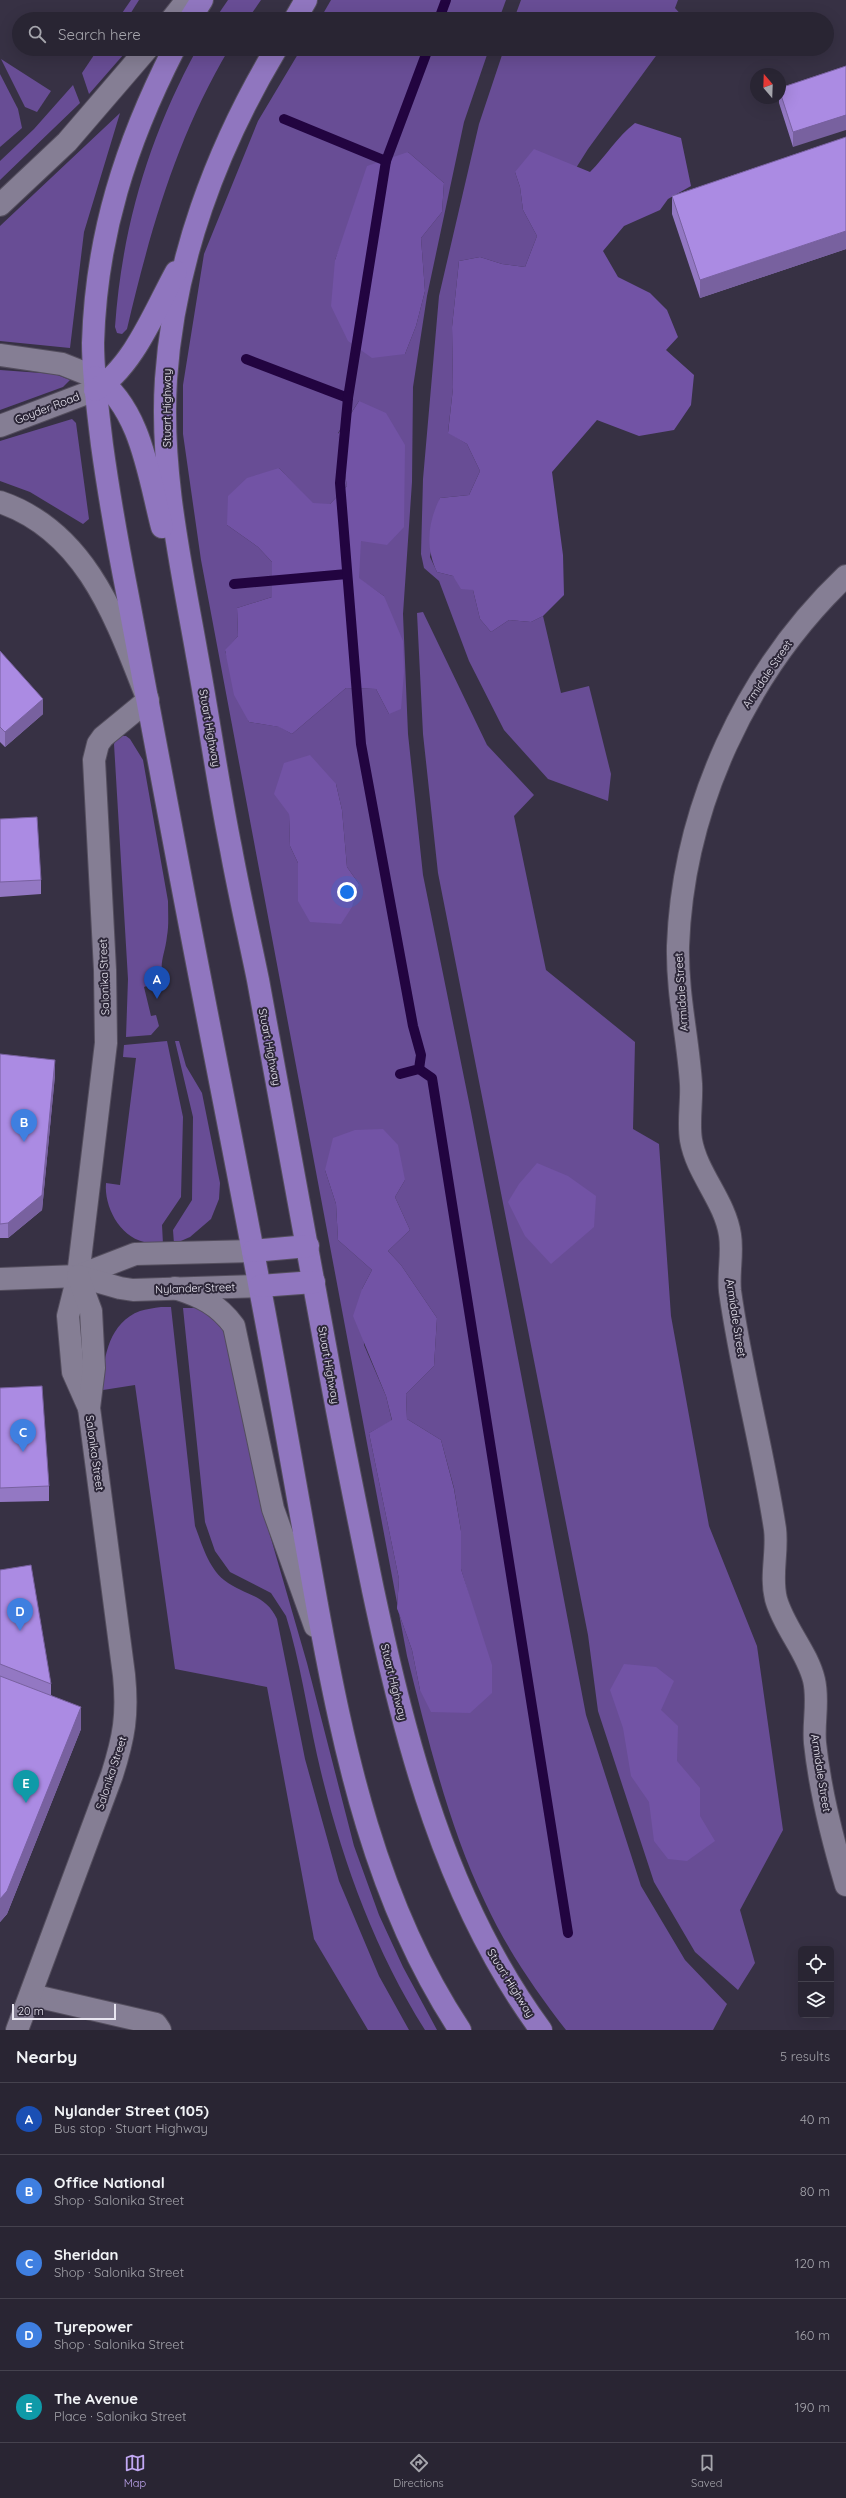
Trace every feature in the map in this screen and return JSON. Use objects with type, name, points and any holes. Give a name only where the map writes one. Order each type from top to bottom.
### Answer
[{"type":"highway","points":[[194,12],[202,0]]},
{"type":"highway","points":[[299,12],[306,0]]},
{"type":"highway","points":[[171,56],[133,137],[114,193],[102,248],[95,299],[98,384],[118,546],[260,1286],[327,1657],[350,1766],[366,1825],[387,1886],[414,1950],[460,2030]]},
{"type":"highway","name":"Stuart Highway","points":[[272,56],[240,113],[204,200],[188,250],[170,339],[166,383],[166,434],[169,489],[230,844],[308,1246],[345,1456],[389,1665],[407,1736],[444,1851],[471,1912],[496,1960],[541,2030]]},
{"type":"highway","points":[[98,384],[127,360],[188,250]]},
{"type":"highway","points":[[98,384],[126,412],[143,455],[197,655]]},
{"type":"highway","points":[[253,1251],[308,1246]]},
{"type":"highway","name":"Nylander Street","points":[[260,1286],[314,1282]]},
{"type":"street","points":[[178,12],[187,0]]},
{"type":"street","points":[[0,205],[67,142],[141,56]]},
{"type":"street","points":[[0,355],[62,364],[98,384]]},
{"type":"street","name":"Goyder Road","points":[[0,426],[98,384]]},
{"type":"street","points":[[0,502],[43,524],[78,556],[90,573],[116,620],[148,700]]},
{"type":"street","name":"Armidale Street","points":[[846,576],[805,619],[781,650],[761,679],[732,733],[711,784],[696,832],[683,902],[678,944],[680,1007],[691,1086],[690,1125],[692,1145],[725,1216],[730,1233],[730,1294],[775,1530],[776,1598],[784,1620],[813,1678],[816,1692],[815,1741],[838,1832],[846,1885]]},
{"type":"street","name":"Salonika Street","points":[[17,2030],[112,1775],[123,1739],[126,1718],[124,1675],[89,1408],[94,1368],[91,1311],[78,1276],[106,1043],[105,970],[94,760],[98,744],[103,737],[148,700]]},
{"type":"street","name":"Nylander Street","points":[[78,1276],[136,1254],[253,1251]]},
{"type":"street","name":"Nylander Street","points":[[0,1279],[78,1276],[120,1288],[260,1286]]},
{"type":"street","points":[[175,1288],[195,1294],[215,1305],[234,1326],[273,1510],[327,1657]]},
{"type":"street","points":[[31,1995],[156,2024],[160,2030]]},
{"type":"shaded area","points":[[131,0],[139,0],[131,12],[123,12]]},
{"type":"shaded area","points":[[228,0],[261,0],[253,12],[220,12]]},
{"type":"shaded area","points":[[331,0],[506,0],[502,12],[324,12]]},
{"type":"shaded area","points":[[521,0],[678,0],[675,8],[679,12],[517,12]]},
{"type":"shaded area","points":[[93,56],[122,56],[89,94],[82,73]]},
{"type":"shaded area","points":[[193,56],[225,56],[194,116],[180,150],[167,185],[145,256],[127,329],[122,334],[117,333],[115,327],[119,290],[131,218],[152,149],[180,82]]},
{"type":"shaded area","points":[[297,56],[487,56],[464,122],[427,296],[413,387],[412,482],[403,614],[408,734],[423,875],[471,1112],[586,1715],[641,1886],[685,1960],[727,2004],[713,2030],[566,2030],[532,1984],[493,1919],[460,1843],[440,1781],[407,1656],[399,1614],[412,1650],[420,1690],[473,1609],[461,1569],[461,1531],[454,1488],[441,1440],[407,1419],[406,1394],[434,1366],[437,1318],[401,1265],[388,1251],[410,1230],[395,1197],[405,1180],[325,1170],[336,1204],[338,1240],[372,1270],[362,1289],[364,1345],[386,1396],[392,1421],[369,1433],[399,1579],[397,1604],[201,560],[183,434],[183,385],[204,254],[258,121]],"holes":[[[408,152],[444,183],[442,212],[421,238],[425,291],[416,326],[405,354],[335,260],[347,230]],[[359,401],[359,579],[384,596],[389,714],[376,689],[346,688],[292,734],[280,727],[249,722],[225,651],[238,636],[237,608],[272,597],[272,562],[258,547],[227,525],[279,468],[313,504],[330,504],[347,486],[338,433]],[[336,784],[342,810],[347,867],[359,884],[298,901],[298,863],[290,846],[289,814]]]},
{"type":"shaded area","points":[[502,56],[656,56],[588,149],[576,168],[515,172],[520,187],[523,210],[537,236],[525,267],[502,264],[480,257],[459,261],[452,327],[453,388],[448,432],[467,444],[480,471],[469,495],[440,498],[430,557],[437,572],[453,576],[473,590],[480,619],[491,632],[509,620],[531,622],[543,616],[561,693],[589,686],[611,774],[608,801],[548,779],[504,730],[469,661],[439,581],[424,568],[421,554],[423,479],[439,296],[479,124]]},
{"type":"shaded area","points":[[1,59],[51,91],[37,112],[25,107]]},
{"type":"shaded area","points":[[0,74],[18,109],[22,128],[0,147]]},
{"type":"shaded area","points":[[73,85],[80,103],[0,180],[0,161],[34,129]]},
{"type":"shaded area","points":[[120,113],[84,232],[70,348],[0,341],[0,226]]},
{"type":"shaded area","points":[[635,123],[681,138],[691,186],[668,199],[660,210],[624,226],[603,251],[618,277],[650,293],[667,310],[678,337],[666,350],[694,375],[691,405],[674,430],[639,436],[597,420],[552,472],[563,555],[564,595],[543,616],[531,622],[509,620],[491,632],[480,619],[473,590],[461,589],[453,576],[437,572],[433,563],[430,544],[431,525],[440,498],[469,495],[480,471],[467,444],[448,433],[453,388],[452,327],[459,261],[480,257],[502,264],[525,267],[537,236],[523,210],[520,187],[515,172],[534,149],[590,172],[623,134]]},
{"type":"shaded area","points":[[408,152],[444,183],[442,212],[421,238],[425,291],[416,326],[405,354],[372,358],[348,341],[331,306],[335,260],[367,166]]},
{"type":"shaded area","points":[[0,370],[55,374],[70,380],[63,387],[0,410]]},
{"type":"shaded area","points":[[359,401],[386,413],[405,445],[404,527],[387,545],[361,541],[359,578],[384,596],[403,641],[404,672],[401,709],[389,714],[376,689],[346,688],[292,734],[279,727],[249,722],[234,695],[225,650],[238,636],[237,608],[272,597],[272,562],[258,547],[227,525],[228,496],[247,478],[279,468],[313,503],[330,504],[347,486],[338,434]]},
{"type":"shaded area","points":[[72,419],[76,423],[89,519],[83,524],[30,492],[0,481],[0,441]]},
{"type":"shaded area","points":[[423,612],[487,745],[534,795],[514,816],[546,970],[635,1042],[633,1129],[659,1144],[671,1316],[709,1526],[757,1646],[783,1830],[740,1910],[755,1963],[738,1990],[695,1952],[654,1882],[598,1711],[588,1635],[438,873],[423,734],[417,613]]},
{"type":"shaded area","points":[[118,736],[126,736],[130,739],[143,760],[168,901],[168,932],[162,967],[163,980],[144,987],[151,1016],[156,1015],[159,1026],[151,1035],[126,1037],[128,979],[114,744]]},
{"type":"shaded area","points":[[310,755],[336,784],[342,810],[347,867],[359,884],[352,907],[341,924],[310,922],[298,901],[298,863],[290,846],[289,814],[274,794],[284,763]]},
{"type":"shaded area","points":[[167,1041],[183,1117],[181,1197],[162,1225],[163,1244],[146,1243],[135,1239],[120,1227],[108,1201],[106,1183],[120,1185],[136,1058],[123,1057],[124,1045]]},
{"type":"shaded area","points":[[175,1041],[179,1041],[186,1066],[202,1093],[220,1183],[219,1199],[211,1219],[190,1237],[174,1244],[173,1230],[192,1200],[193,1117]]},
{"type":"shaded area","points":[[383,1129],[398,1145],[405,1180],[395,1197],[410,1230],[388,1251],[401,1265],[437,1318],[434,1366],[406,1394],[407,1419],[441,1440],[454,1489],[461,1531],[461,1569],[492,1665],[492,1693],[470,1713],[431,1712],[420,1690],[412,1650],[397,1608],[399,1579],[369,1433],[392,1420],[386,1396],[353,1316],[362,1289],[372,1270],[338,1240],[336,1204],[325,1170],[333,1138],[355,1130]]},
{"type":"shaded area","points":[[537,1163],[568,1176],[596,1196],[594,1227],[551,1264],[525,1236],[508,1202],[519,1184]]},
{"type":"shaded area","points":[[161,1307],[171,1307],[195,1526],[206,1555],[218,1575],[239,1589],[260,1599],[272,1611],[277,1619],[305,1759],[339,1881],[379,1976],[409,2030],[368,2030],[314,1939],[267,1687],[175,1669],[135,1385],[103,1390],[106,1355],[114,1334],[121,1324],[129,1317],[140,1311]]},
{"type":"shaded area","points":[[183,1308],[195,1308],[208,1312],[227,1335],[259,1497],[307,1663],[354,1846],[379,1915],[403,1967],[437,2030],[425,2030],[406,1998],[373,1932],[359,1897],[326,1791],[286,1616],[271,1593],[230,1572],[215,1551],[205,1522]]},
{"type":"shaded area","points":[[624,1664],[656,1667],[674,1681],[661,1710],[678,1726],[677,1761],[700,1788],[700,1816],[715,1841],[687,1861],[668,1859],[654,1841],[649,1802],[631,1776],[623,1728],[610,1690]]},
{"type":"building","points":[[846,66],[846,115],[793,132],[784,104],[786,104],[786,86]]},
{"type":"building","points":[[846,137],[846,231],[700,280],[672,196]]},
{"type":"building","points":[[0,651],[43,699],[5,732],[0,727]]},
{"type":"building","points":[[37,817],[41,880],[0,882],[0,819]]},
{"type":"building","points":[[0,1054],[55,1060],[42,1195],[8,1223],[0,1224]]},
{"type":"building","points":[[42,1386],[49,1486],[0,1488],[0,1388]]},
{"type":"building","points":[[31,1565],[51,1684],[0,1664],[0,1570]]},
{"type":"building","points":[[0,1676],[81,1707],[7,1891],[0,1899]]},
{"type":"waterway","points":[[442,12],[446,0]]},
{"type":"waterway","points":[[400,1074],[419,1069],[421,1055],[413,1026],[361,744],[340,483],[348,398],[386,161],[425,56]]},
{"type":"waterway","points":[[284,119],[386,161]]},
{"type":"waterway","points":[[246,359],[348,398]]},
{"type":"waterway","points":[[234,584],[347,574]]},
{"type":"waterway","points":[[419,1069],[432,1078],[568,1933]]},
{"type":"place","name":"Nylander Street (105)","points":[[157,999]]},
{"type":"place","name":"Office National","points":[[24,1142]]},
{"type":"place","name":"Sheridan","points":[[23,1452]]},
{"type":"place","name":"Tyrepower","points":[[20,1631]]},
{"type":"place","name":"The Avenue","points":[[26,1803]]}]
